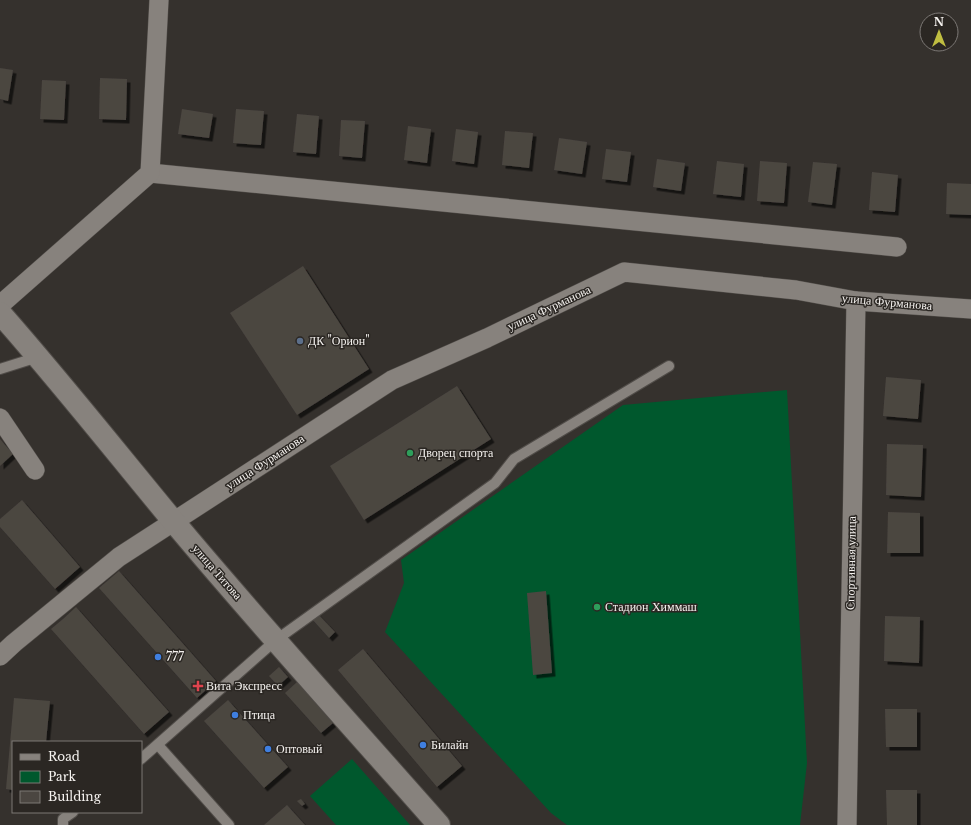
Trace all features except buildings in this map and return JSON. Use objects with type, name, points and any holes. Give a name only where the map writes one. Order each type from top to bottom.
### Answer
[{"type":"street","points":[[0,305],[150,173],[159,0]]},
{"type":"street","points":[[150,173],[897,247]]},
{"type":"street","name":"улица Фурманова","points":[[0,656],[119,557],[392,380],[487,338],[624,272],[796,290],[856,301],[971,309]]},
{"type":"street","name":"Спортивная улица","points":[[847,825],[856,301]]},
{"type":"street","name":"улица Титова","points":[[0,313],[174,522],[439,825]]},
{"type":"street","points":[[0,418],[35,470]]},
{"type":"lane","points":[[0,369],[38,357]]},
{"type":"lane","points":[[142,758],[276,640],[495,483],[514,459],[669,366]]},
{"type":"lane","points":[[158,745],[228,825]]},
{"type":"lane","points":[[63,825],[63,819],[72,813]]},
{"type":"green space","name":"Стадион Химмаш","points":[[787,390],[807,763],[800,825],[567,825],[551,813],[385,632],[404,583],[401,560],[623,405]]},
{"type":"green space","points":[[352,759],[410,825],[336,825],[310,796]]},
{"type":"place","name":"ДК \"Орион\"","points":[[300,341]]},
{"type":"place","name":"Дворец спорта","points":[[410,453]]},
{"type":"place","name":"Стадион Химмаш","points":[[597,607]]},
{"type":"place","name":"777","points":[[158,657]]},
{"type":"place","name":"Вита Экспресс","points":[[198,686]]},
{"type":"place","name":"Птица","points":[[235,715]]},
{"type":"place","name":"Билайн","points":[[423,745]]},
{"type":"place","name":"Оптовый","points":[[268,749]]}]
